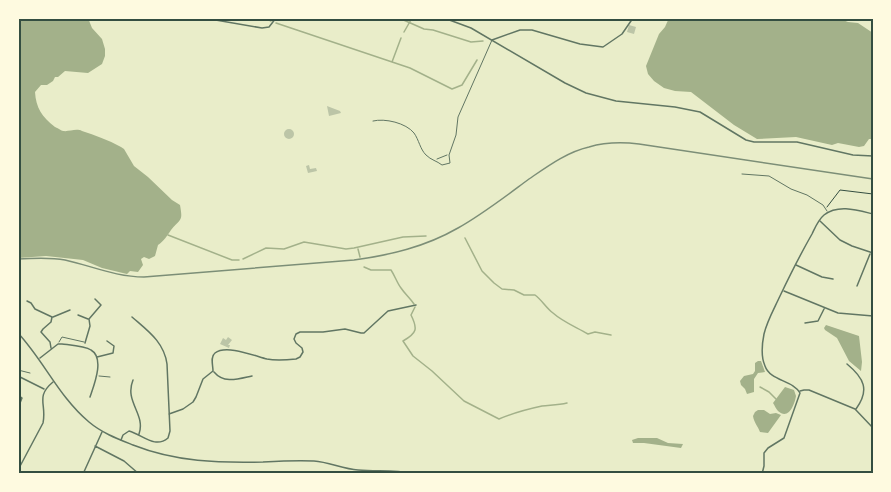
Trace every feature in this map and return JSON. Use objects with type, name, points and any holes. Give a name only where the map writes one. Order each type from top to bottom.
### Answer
[{"type":"street","points":[[204,18],[262,28],[269,27],[276,18]]},
{"type":"street","points":[[444,18],[471,28],[586,93],[616,102],[700,111],[750,141],[788,142],[854,155],[873,156]]},
{"type":"street","points":[[492,40],[519,30],[532,30],[588,46],[603,47],[622,34],[633,18]]},
{"type":"street","points":[[873,214],[844,208],[827,213],[820,220],[795,265],[764,333],[763,343],[764,365],[770,374],[800,391],[809,390],[855,409],[873,428]]},
{"type":"street","points":[[820,220],[840,240],[872,253],[857,286]]},
{"type":"street","points":[[795,265],[822,277],[833,279]]},
{"type":"street","points":[[783,291],[838,313],[873,316]]},
{"type":"street","points":[[85,343],[90,326],[89,319],[100,305],[95,299]]},
{"type":"street","points":[[27,301],[35,309],[52,317],[70,310]]},
{"type":"street","points":[[252,376],[227,380],[219,377],[213,371],[212,356],[219,351],[231,350],[269,360],[296,359],[303,352],[294,339],[300,332],[345,329],[364,333],[388,311],[416,305]]},
{"type":"street","points":[[805,323],[818,321],[824,308]]},
{"type":"street","points":[[82,316],[86,311]]},
{"type":"street","points":[[78,315],[89,319]]},
{"type":"street","points":[[51,349],[50,342],[41,332],[51,322],[52,317]]},
{"type":"street","points":[[121,440],[127,431],[132,431],[154,443],[164,442],[170,431],[165,354],[158,341],[132,318]]},
{"type":"street","points":[[18,333],[74,407],[102,431],[121,440],[164,455],[196,461],[315,461],[355,470],[393,470],[413,474]]},
{"type":"street","points":[[96,357],[113,353],[114,346],[107,340]]},
{"type":"street","points":[[39,359],[58,344],[91,350],[96,357],[97,376],[90,397]]},
{"type":"street","points":[[848,364],[860,376],[864,387],[862,400],[855,409]]},
{"type":"street","points":[[170,414],[193,402],[202,379],[213,371]]},
{"type":"street","points":[[19,376],[45,390]]},
{"type":"street","points":[[133,380],[130,394],[140,417],[138,434]]},
{"type":"street","points":[[18,470],[44,421],[45,390],[54,382]]},
{"type":"street","points":[[762,474],[764,453],[784,438],[800,397],[800,391]]},
{"type":"street","points":[[18,395],[22,398],[18,408]]},
{"type":"street","points":[[83,474],[102,431]]},
{"type":"street","points":[[95,446],[130,465],[139,474]]},
{"type":"lane","points":[[373,121],[385,120],[409,128],[429,158],[442,165],[450,163],[449,155],[456,135],[458,117],[492,40]]},
{"type":"lane","points":[[436,160],[449,155]]},
{"type":"lane","points":[[742,174],[769,176],[823,205],[827,213]]},
{"type":"lane","points":[[58,344],[62,337],[85,343]]},
{"type":"lane","points":[[18,370],[30,373]]},
{"type":"lane","points":[[19,376],[22,371]]},
{"type":"lane","points":[[97,376],[110,377]]},
{"type":"path","points":[[826,209],[840,190],[873,194]]},
{"type":"shaded area","points":[[18,18],[88,18],[92,28],[102,39],[105,56],[102,64],[88,73],[65,71],[47,85],[41,85],[35,92],[40,112],[55,127],[63,131],[80,130],[121,147],[134,166],[180,205],[180,219],[158,245],[155,256],[141,259],[143,265],[138,272],[130,271],[127,274],[102,268],[83,260],[46,256],[18,258]]},
{"type":"shaded area","points":[[669,18],[838,18],[858,23],[873,33],[873,139],[869,139],[864,146],[859,147],[838,143],[832,145],[796,137],[757,139],[734,125],[691,92],[664,88],[648,74],[646,66],[659,34]]},
{"type":"shaded area","points":[[826,325],[859,336],[861,371],[849,361],[837,338],[825,330]]},
{"type":"shaded area","points":[[761,361],[765,372],[758,373],[754,379],[754,392],[747,394],[740,381],[744,376],[753,374],[755,363]]},
{"type":"shaded area","points":[[785,387],[794,390],[796,396],[791,410],[782,414],[773,403]]},
{"type":"shaded area","points":[[758,410],[781,415],[768,433],[760,432],[754,421],[753,416]]},
{"type":"shaded area","points":[[657,438],[668,443],[683,444],[681,448],[633,443],[632,440]]},
{"type":"building","points":[[629,25],[636,27],[634,34],[627,32]]},
{"type":"building","points":[[327,106],[340,111],[341,113],[329,116]]},
{"type":"building","points":[[289,129],[294,134],[289,139],[284,134]]},
{"type":"building","points":[[309,165],[310,169],[316,168],[317,171],[308,173],[306,166]]},
{"type":"building","points":[[228,337],[232,340],[228,345],[230,345],[229,348],[220,344],[223,338],[226,340]]},
{"type":"waterway","points":[[265,18],[271,21]]},
{"type":"waterway","points":[[399,18],[424,29],[471,42],[483,41]]},
{"type":"waterway","points":[[404,32],[412,18]]},
{"type":"waterway","points":[[276,23],[410,68],[452,89],[462,85],[477,60]]},
{"type":"waterway","points":[[392,62],[401,38]]},
{"type":"waterway","points":[[168,235],[232,260],[239,260]]},
{"type":"waterway","points":[[243,259],[266,248],[284,249],[304,242],[346,249],[403,237],[426,236]]},
{"type":"waterway","points":[[465,238],[482,271],[502,289],[514,290],[524,295],[535,295],[565,322],[588,334],[595,332],[611,335]]},
{"type":"waterway","points":[[358,249],[360,257]]},
{"type":"waterway","points":[[364,267],[371,270],[391,270],[414,304]]},
{"type":"waterway","points":[[415,307],[411,315],[415,324],[414,333],[403,341],[413,356],[464,401],[499,419],[537,407],[567,403]]},
{"type":"waterway","points":[[760,387],[776,399]]},
{"type":"railway","points":[[18,259],[59,259],[114,273],[144,277],[381,256],[446,235],[558,160],[581,149],[608,143],[639,144],[873,179]]}]
